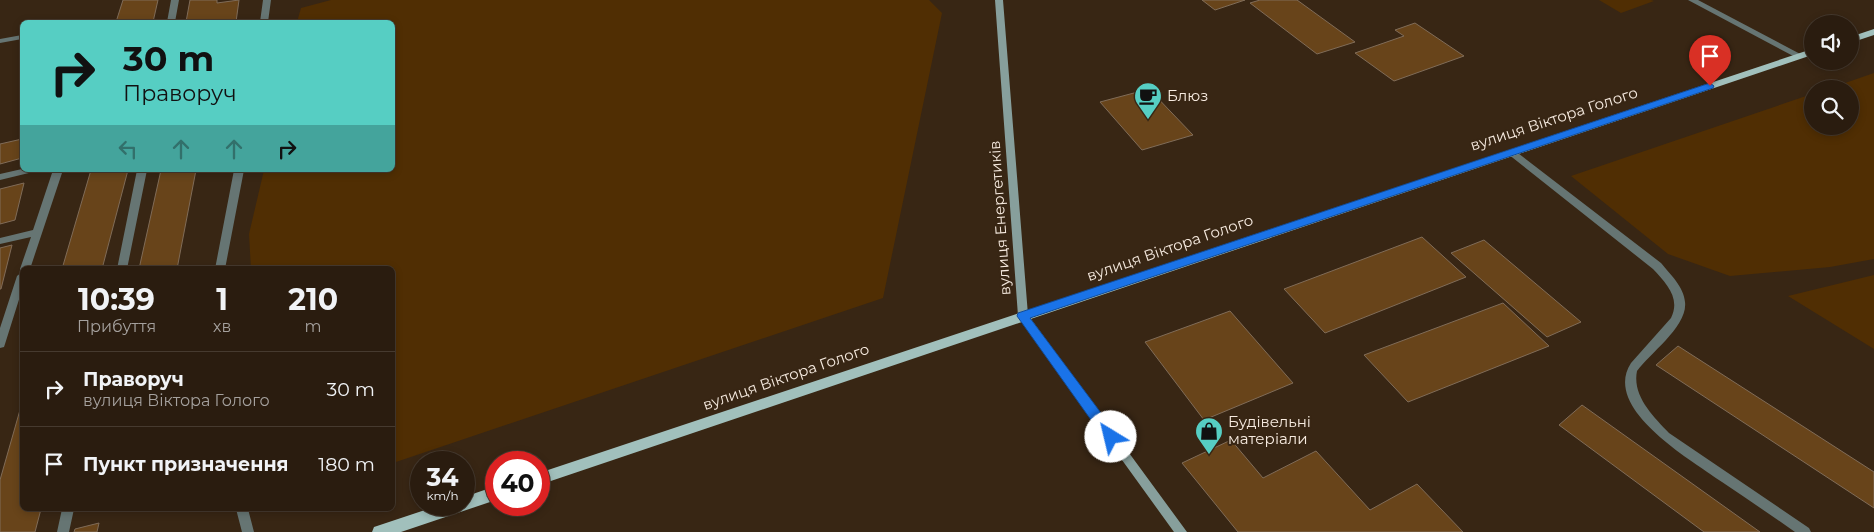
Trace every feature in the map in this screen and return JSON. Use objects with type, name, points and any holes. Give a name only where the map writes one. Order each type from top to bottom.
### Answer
[{"type":"main road","points":[[1859,37],[1874,32]]},
{"type":"main road","name":"вулиця Віктора Голого","points":[[550,475],[1804,55]]},
{"type":"main road","points":[[380,532],[427,516]]},
{"type":"street","name":"вулиця Енергетиків","points":[[999,0],[1022,316]]},
{"type":"street","points":[[1022,316],[1180,532]]},
{"type":"lane","points":[[171,20],[175,0]]},
{"type":"lane","points":[[264,20],[267,0]]},
{"type":"lane","points":[[1692,0],[1804,53]]},
{"type":"lane","points":[[0,42],[20,37]]},
{"type":"lane","points":[[1511,152],[1657,266],[1674,284],[1681,302],[1677,319],[1632,371],[1631,386],[1637,402],[1648,419],[1665,436],[1805,532]]},
{"type":"lane","points":[[0,177],[21,172]]},
{"type":"lane","points":[[26,266],[57,172]]},
{"type":"lane","points":[[123,266],[142,172]]},
{"type":"lane","points":[[221,266],[239,172]]},
{"type":"lane","points":[[0,241],[37,232]]},
{"type":"lane","points":[[0,344],[20,282]]},
{"type":"lane","points":[[0,310],[12,307]]},
{"type":"lane","points":[[63,532],[68,511]]},
{"type":"lane","points":[[243,511],[248,532]]},
{"type":"shaded area","points":[[331,0],[929,0],[942,13],[883,298],[429,451],[410,451],[410,457],[395,462],[395,266],[251,266],[249,234],[264,172],[395,172],[395,20],[298,20],[301,8]]},
{"type":"shaded area","points":[[1599,0],[1651,0],[1654,1],[1621,13]]},
{"type":"shaded area","points":[[1874,73],[1874,259],[1830,267],[1730,276],[1668,254],[1571,176],[1804,97],[1804,135],[1859,135],[1859,80],[1854,80]]},
{"type":"shaded area","points":[[1874,275],[1874,349],[1788,296]]},
{"type":"building","points":[[123,0],[158,0],[153,20],[117,20]]},
{"type":"building","points":[[190,0],[217,0],[217,3],[239,0],[236,20],[186,20]]},
{"type":"building","points":[[1202,0],[1245,0],[1215,10]]},
{"type":"building","points":[[1260,0],[1297,0],[1355,42],[1317,54],[1250,3]]},
{"type":"building","points":[[1415,23],[1464,56],[1394,81],[1355,53],[1404,36],[1395,30]]},
{"type":"building","points":[[1149,89],[1193,135],[1142,150],[1100,102]]},
{"type":"building","points":[[20,139],[20,159],[0,164],[0,144]]},
{"type":"building","points":[[90,172],[127,172],[103,266],[63,266]]},
{"type":"building","points":[[161,172],[196,172],[178,266],[140,266]]},
{"type":"building","points":[[24,183],[15,220],[0,224],[0,189]]},
{"type":"building","points":[[1422,237],[1466,277],[1325,333],[1284,289]]},
{"type":"building","points":[[1484,240],[1581,322],[1547,337],[1451,253]]},
{"type":"building","points":[[12,245],[1,289],[0,289],[0,248]]},
{"type":"building","points":[[1503,303],[1549,346],[1408,402],[1364,355]]},
{"type":"building","points":[[1230,311],[1293,383],[1204,420],[1145,342]]},
{"type":"building","points":[[1678,346],[1874,472],[1874,508],[1656,365]]},
{"type":"building","points":[[1582,405],[1760,532],[1704,532],[1559,425]]},
{"type":"building","points":[[20,410],[20,511],[40,511],[35,532],[0,532],[0,480]]},
{"type":"building","points":[[1231,440],[1263,478],[1316,451],[1370,510],[1417,484],[1463,532],[1238,532],[1182,463]]},
{"type":"building","points":[[99,523],[97,532],[74,532],[75,529]]},
{"type":"place","name":"Блюз","points":[[1148,120]]},
{"type":"place","name":"Будівельні матеріали","points":[[1209,455]]},
{"type":"route","points":[[1111,437],[1022,316],[1710,86]]}]
